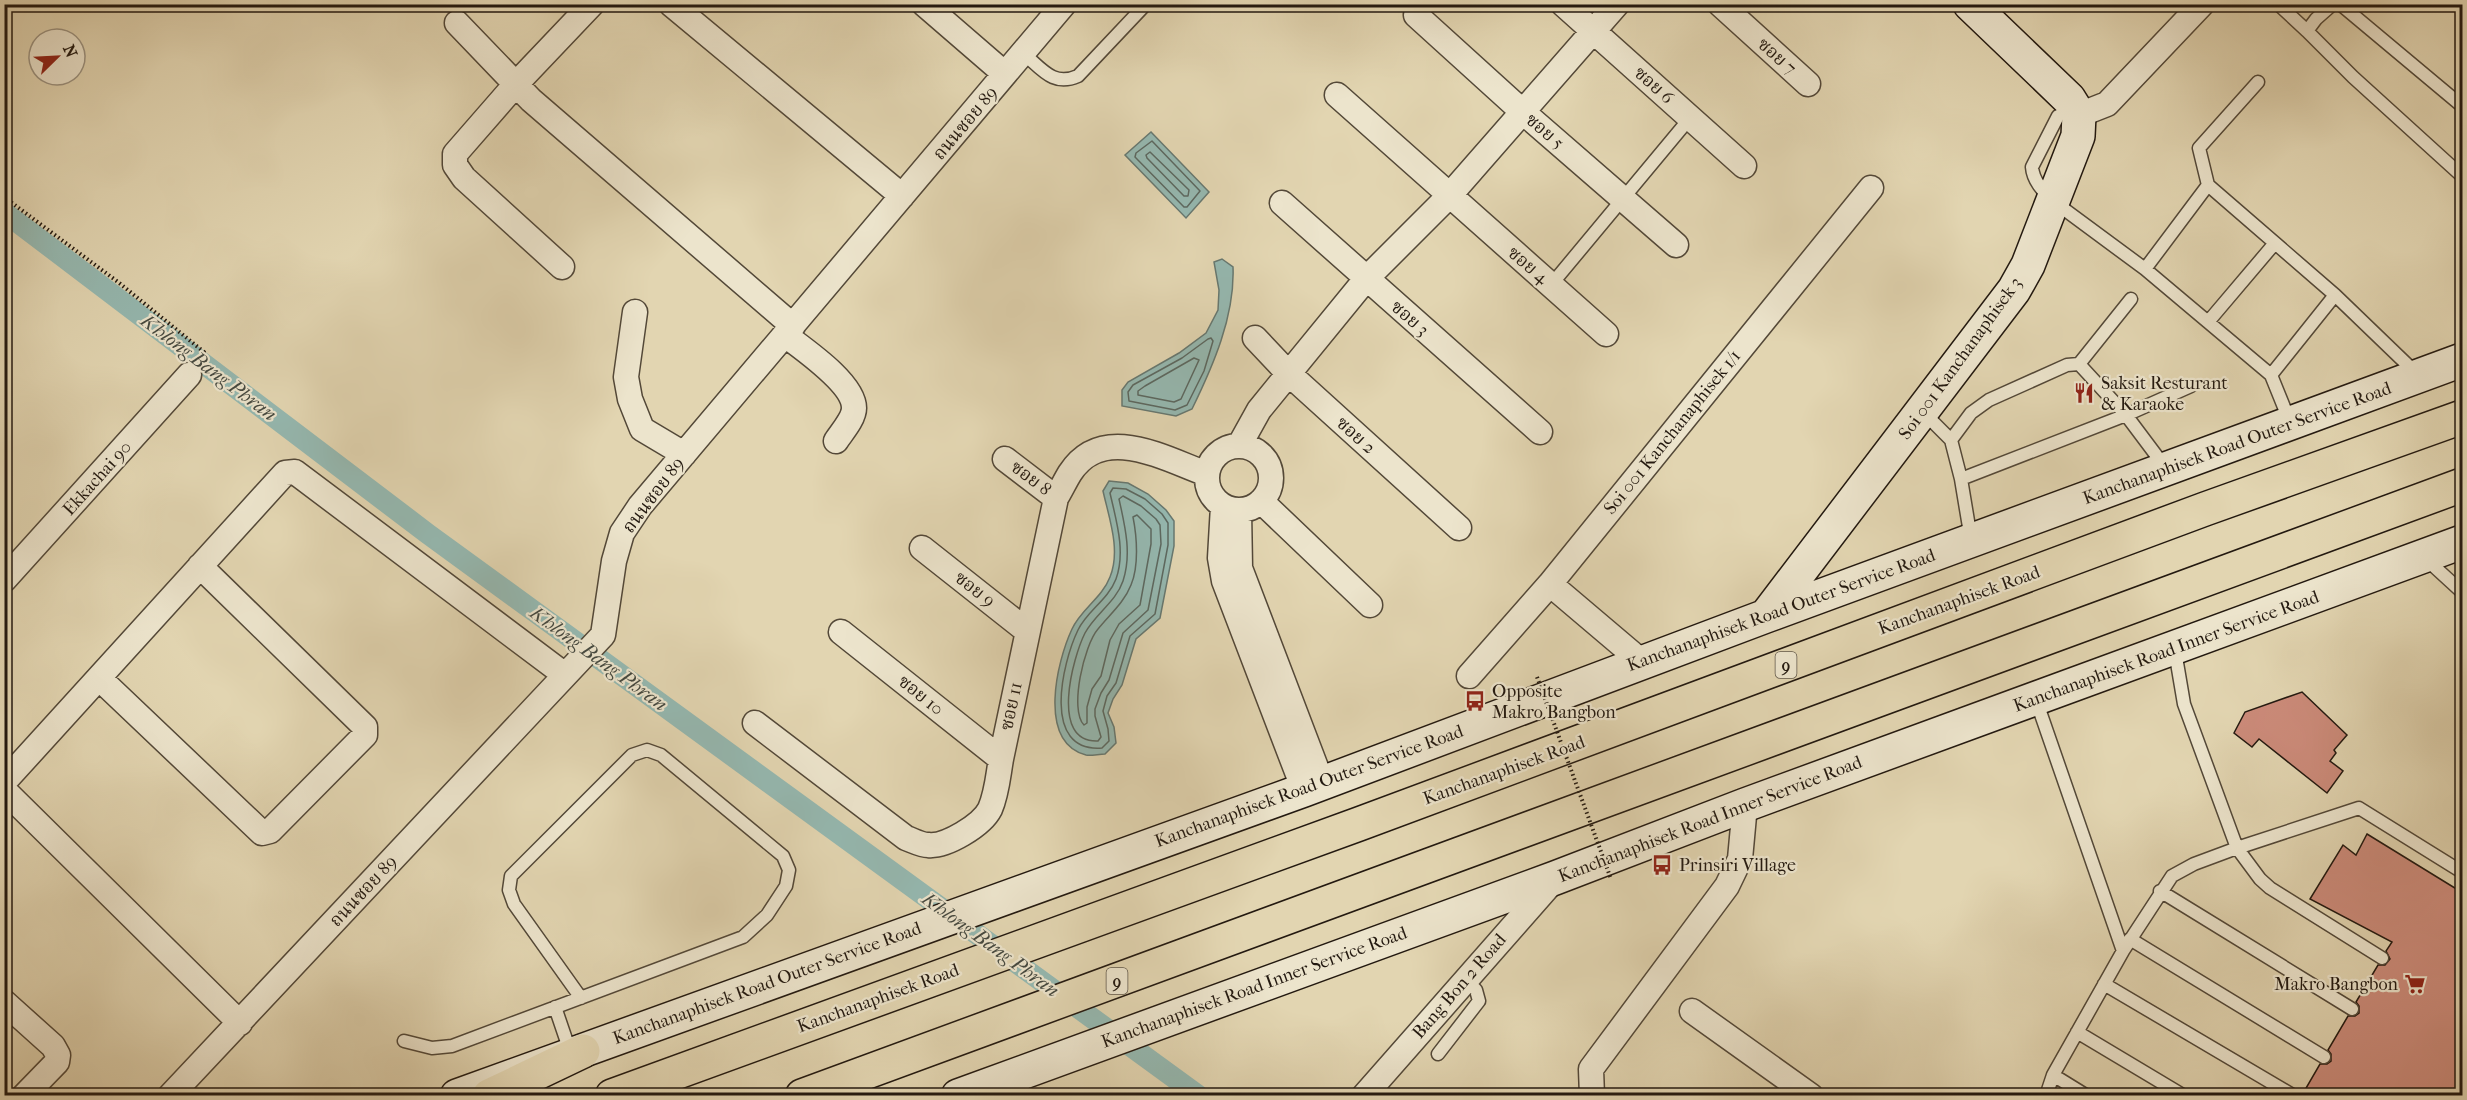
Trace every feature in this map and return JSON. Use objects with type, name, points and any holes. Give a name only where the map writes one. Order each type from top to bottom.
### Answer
[{"type":"highway","name":"Kanchanaphisek Road","points":[[612,1095],[1359,824],[2205,509],[2463,417]]},
{"type":"highway","name":"9","points":[[802,1095],[1268,926],[2463,485]]},
{"type":"highway","points":[[854,1095],[965,1036]]},
{"type":"highway","points":[[489,1095],[577,1053]]},
{"type":"main road","points":[[1970,4],[2069,99],[2068,116]]},
{"type":"main road","name":"Soi 001 Kanchanaphisek 3","points":[[1766,616],[2014,290],[2028,265],[2078,136],[2068,116]]},
{"type":"main road","name":"Kanchanaphisek Road Outer Service Road","points":[[457,1095],[1313,787],[1971,540],[2459,363]]},
{"type":"main road","name":"Kanchanaphisek Road Inner Service Road","points":[[958,1095],[1556,878],[1745,805],[2174,646],[2463,542]]},
{"type":"street","points":[[562,267],[464,178],[455,165],[455,154],[516,84],[592,4]]},
{"type":"street","points":[[671,4],[902,196]]},
{"type":"street","points":[[924,4],[1005,74]]},
{"type":"street","name":"ถนนซอย 89","points":[[170,1095],[603,635],[614,561],[622,533],[640,506],[1064,4]]},
{"type":"street","name":"ซอย 6","points":[[1563,4],[1744,166]]},
{"type":"street","points":[[1239,446],[1259,410],[1287,373],[1366,279],[1449,196],[1617,4]]},
{"type":"street","name":"ซอย 7","points":[[1720,4],[1808,84]]},
{"type":"street","points":[[2068,116],[2107,104],[2202,4]]},
{"type":"street","name":"ซอย 5","points":[[1416,15],[1524,113],[1676,245]]},
{"type":"street","points":[[457,23],[531,100],[789,330],[824,365],[847,392],[854,408],[836,441]]},
{"type":"street","name":"ซอย 4","points":[[1337,95],[1606,334]]},
{"type":"street","name":"Soi 001 Kanchanaphisek 1/1","points":[[1469,676],[1550,584],[1871,188]]},
{"type":"street","name":"ซอย 3","points":[[1282,203],[1540,432]]},
{"type":"street","points":[[635,312],[626,377],[630,399],[642,429],[684,454]]},
{"type":"street","name":"ซอย 2","points":[[1255,338],[1287,373],[1459,528]]},
{"type":"street","name":"Ekkachai 90","points":[[4,580],[189,375]]},
{"type":"street","name":"ซอย 11","points":[[755,723],[906,838],[927,846],[945,843],[968,830],[989,812],[996,794],[1001,759],[1056,498],[1071,471],[1089,455],[1109,446],[1132,446],[1207,474]]},
{"type":"street","points":[[1313,787],[1224,581],[1220,558],[1241,506],[1267,493],[1270,472],[1259,454],[1250,448],[1230,447],[1215,457],[1207,474],[1210,492],[1241,506],[1370,605]]},
{"type":"street","name":"ซอย 8","points":[[1005,459],[1056,498]]},
{"type":"street","points":[[4,782],[285,473],[295,472],[568,673]]},
{"type":"street","name":"ซอย 9","points":[[922,548],[1027,631]]},
{"type":"street","points":[[99,678],[262,833],[270,831],[366,735],[365,727],[200,566]]},
{"type":"street","points":[[1550,584],[1642,662]]},
{"type":"street","name":"ซอย 10","points":[[841,632],[1001,759]]},
{"type":"street","points":[[4,790],[240,1023]]},
{"type":"street","points":[[1592,1095],[1591,1069],[1727,886],[1740,859],[1745,805]]},
{"type":"street","name":"Bang Bon 2 Road","points":[[1364,1095],[1556,878]]},
{"type":"street","points":[[4,1002],[53,1046],[58,1055],[57,1062],[24,1095]]},
{"type":"street","points":[[1692,1011],[1811,1095]]},
{"type":"lane","points":[[1023,53],[1055,80],[1068,81],[1078,76],[1146,4]]},
{"type":"lane","points":[[2278,4],[2353,77],[2463,176]]},
{"type":"lane","points":[[2307,31],[2316,19],[2333,4]]},
{"type":"lane","points":[[2340,4],[2463,106]]},
{"type":"lane","points":[[2258,82],[2199,148],[2208,186],[2335,295],[2420,376]]},
{"type":"lane","points":[[1551,285],[1690,118]]},
{"type":"lane","points":[[2145,269],[2208,186]]},
{"type":"lane","points":[[2053,201],[2145,269],[2271,375],[2291,423]]},
{"type":"lane","points":[[2208,322],[2275,243]]},
{"type":"lane","points":[[2271,375],[2335,295]]},
{"type":"lane","points":[[1951,440],[1971,413],[1989,400],[2067,365],[2079,364],[2131,299]]},
{"type":"lane","points":[[2079,364],[2126,415],[2166,468]]},
{"type":"lane","points":[[1961,479],[2126,415],[2192,386]]},
{"type":"lane","points":[[1922,411],[1951,440],[1961,479],[1971,540]]},
{"type":"lane","points":[[2423,556],[2463,592]]},
{"type":"lane","points":[[2174,646],[2184,704],[2237,848],[2256,874],[2270,888],[2382,958]]},
{"type":"lane","points":[[2036,699],[2123,951]]},
{"type":"lane","points":[[404,1041],[432,1048],[452,1046],[555,1007],[581,998],[743,937],[767,915],[786,886],[789,870],[783,856],[661,755],[647,750],[632,755],[511,876],[509,890],[514,904],[581,998]]},
{"type":"lane","points":[[2046,1095],[2053,1076],[2130,939],[2168,879],[2178,872],[2237,848],[2359,808],[2463,872]]},
{"type":"lane","points":[[2160,891],[2352,1009]]},
{"type":"lane","points":[[2130,939],[2324,1057]]},
{"type":"lane","points":[[1438,1054],[1479,1001],[1476,990],[1465,979]]},
{"type":"lane","points":[[2104,984],[2294,1095]]},
{"type":"lane","points":[[555,1007],[577,1053]]},
{"type":"lane","points":[[2077,1032],[2184,1095]]},
{"type":"lane","points":[[2053,1076],[2087,1095]]},
{"type":"path","points":[[4,197],[118,282],[204,352]]},
{"type":"path","points":[[1538,677],[1611,879]]},
{"type":"water","points":[[1151,132],[1209,192],[1186,218],[1125,155]]},
{"type":"water","points":[[1222,259],[1233,267],[1230,304],[1215,358],[1192,409],[1176,416],[1122,406],[1122,390],[1128,382],[1179,353],[1206,333],[1218,310],[1219,290],[1214,262]]},
{"type":"water","points":[[1109,481],[1128,483],[1148,494],[1166,510],[1174,521],[1174,546],[1160,618],[1136,639],[1122,685],[1108,713],[1114,727],[1116,743],[1105,754],[1086,755],[1071,747],[1061,734],[1056,718],[1055,699],[1061,660],[1072,629],[1106,584],[1113,567],[1113,534],[1103,491]]},
{"type":"building","points":[[2302,692],[2347,735],[2334,750],[2336,753],[2330,761],[2343,771],[2327,793],[2259,739],[2252,747],[2234,733],[2245,712]]},
{"type":"building","name":"Makro Bangbon","points":[[2367,834],[2463,893],[2463,1095],[2302,1095],[2320,1064],[2327,1064],[2331,1061],[2331,1054],[2328,1050],[2348,1016],[2355,1016],[2359,1013],[2359,1006],[2356,1002],[2378,965],[2385,965],[2390,959],[2386,951],[2392,942],[2310,899],[2343,845],[2356,855]]},
{"type":"waterway","name":"Khlong Bang Phran","points":[[4,212],[428,534],[1199,1096]]},
{"type":"place","name":"Saksit Resturant & Karaoke","points":[[2084,393]]},
{"type":"place","name":"Opposite Makro Bangbon","points":[[1475,701]]},
{"type":"place","name":"Prinsiri Village","points":[[1662,865]]},
{"type":"place","name":"Makro Bangbon","points":[[2415,984]]}]
